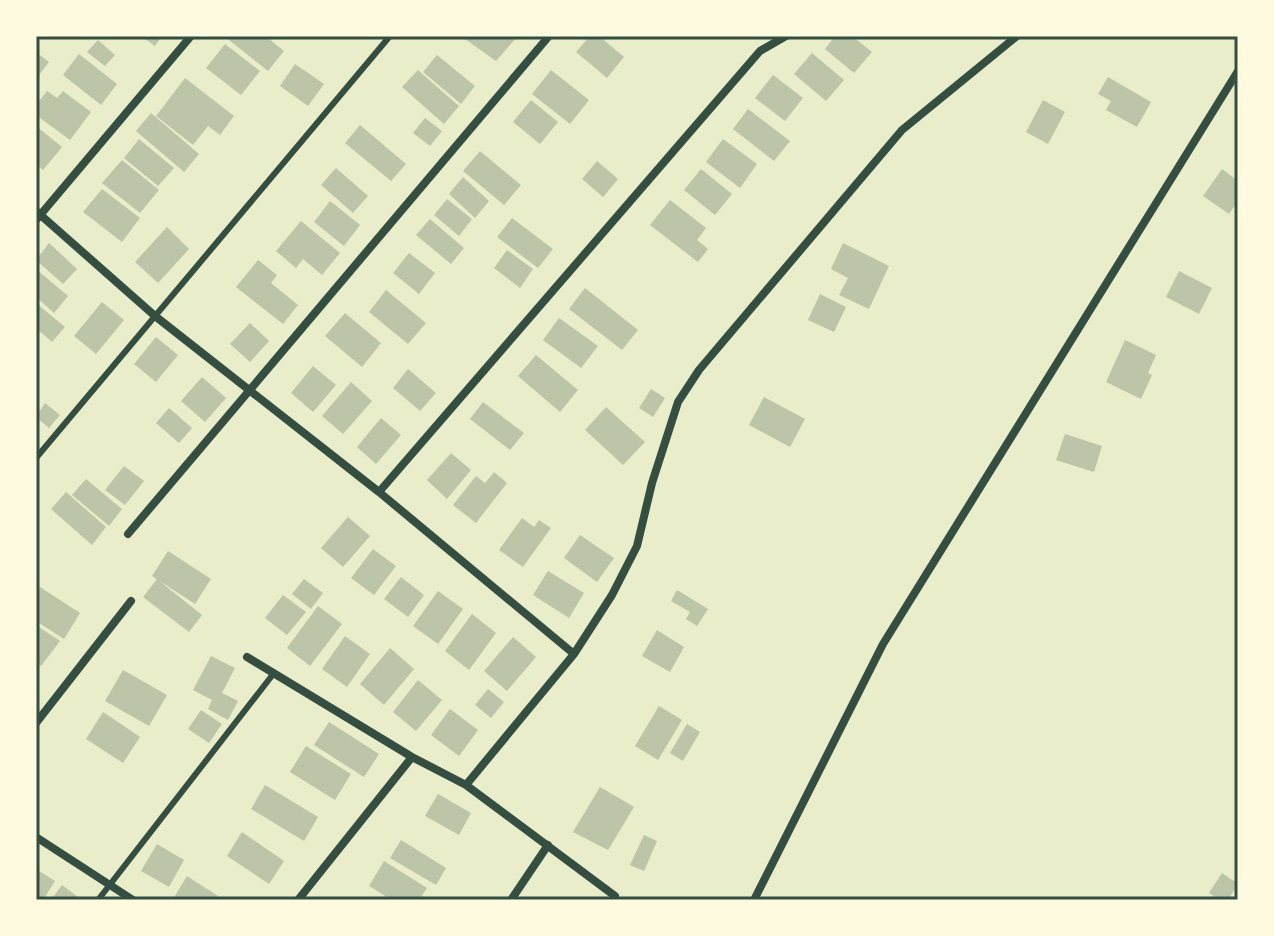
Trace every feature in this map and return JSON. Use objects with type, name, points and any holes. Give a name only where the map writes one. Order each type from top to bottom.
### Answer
[{"type":"street","points":[[191,36],[37,216],[155,316],[379,492],[574,654]]},
{"type":"street","points":[[128,534],[549,36]]},
{"type":"street","points":[[379,492],[760,51],[786,36]]},
{"type":"street","points":[[466,785],[574,654],[612,595],[637,546],[652,483],[678,402],[699,370],[902,130],[1017,36]]},
{"type":"street","points":[[754,900],[883,644],[1238,71]]},
{"type":"street","points":[[36,723],[131,601]]},
{"type":"street","points":[[247,657],[412,757],[466,785],[615,896]]},
{"type":"street","points":[[298,900],[412,757]]},
{"type":"street","points":[[36,837],[133,900]]},
{"type":"street","points":[[517,898],[548,845]]},
{"type":"lane","points":[[36,458],[390,36]]},
{"type":"lane","points":[[98,900],[274,673]]},
{"type":"building","points":[[141,36],[162,36],[155,46]]},
{"type":"building","points":[[233,36],[265,36],[284,51],[268,71],[229,40]]},
{"type":"building","points":[[467,36],[518,36],[496,61],[465,39]]},
{"type":"building","points":[[590,36],[599,36],[624,57],[607,78],[576,52]]},
{"type":"building","points":[[835,36],[852,36],[872,52],[854,73],[825,49]]},
{"type":"building","points":[[98,40],[115,55],[105,66],[87,52]]},
{"type":"building","points":[[225,44],[260,71],[241,95],[206,68]]},
{"type":"building","points":[[36,52],[49,62],[36,79]]},
{"type":"building","points":[[812,53],[844,80],[826,101],[794,74]]},
{"type":"building","points":[[79,54],[117,84],[101,105],[63,75]]},
{"type":"building","points":[[437,55],[475,86],[461,104],[423,72]]},
{"type":"building","points":[[295,64],[324,84],[308,106],[280,86]]},
{"type":"building","points":[[418,70],[459,106],[444,124],[402,87]]},
{"type":"building","points":[[551,70],[589,100],[570,124],[532,94]]},
{"type":"building","points":[[773,75],[803,98],[785,121],[755,98]]},
{"type":"building","points":[[1108,77],[1151,102],[1137,127],[1106,110],[1111,101],[1098,94]]},
{"type":"building","points":[[185,78],[234,116],[220,135],[208,126],[193,145],[156,116]]},
{"type":"building","points":[[47,91],[57,98],[63,91],[91,112],[70,140],[36,115],[36,105]]},
{"type":"building","points":[[531,100],[558,122],[540,144],[513,122]]},
{"type":"building","points":[[1043,100],[1065,112],[1048,144],[1026,132]]},
{"type":"building","points":[[748,109],[790,141],[774,161],[733,129]]},
{"type":"building","points":[[151,113],[199,154],[184,172],[136,131]]},
{"type":"building","points":[[425,118],[442,131],[430,146],[413,133]]},
{"type":"building","points":[[360,125],[406,164],[391,181],[345,143]]},
{"type":"building","points":[[36,126],[62,147],[43,170],[36,164]]},
{"type":"building","points":[[139,139],[174,168],[158,186],[124,158]]},
{"type":"building","points":[[723,139],[757,164],[740,188],[706,162]]},
{"type":"building","points":[[480,151],[521,185],[504,205],[463,171]]},
{"type":"building","points":[[122,160],[159,190],[140,213],[102,183]]},
{"type":"building","points":[[597,161],[618,179],[603,197],[582,179]]},
{"type":"building","points":[[336,168],[368,196],[353,213],[321,185]]},
{"type":"building","points":[[701,169],[732,194],[715,215],[684,190]]},
{"type":"building","points":[[1222,169],[1238,181],[1238,201],[1229,214],[1203,196]]},
{"type":"building","points":[[463,177],[489,201],[475,218],[449,194]]},
{"type":"building","points":[[102,189],[140,218],[122,242],[83,212]]},
{"type":"building","points":[[447,199],[472,219],[459,236],[434,215]]},
{"type":"building","points":[[670,200],[706,228],[697,240],[708,249],[698,262],[650,225]]},
{"type":"building","points":[[330,201],[360,225],[344,246],[314,222]]},
{"type":"building","points":[[512,218],[553,249],[538,268],[497,237]]},
{"type":"building","points":[[430,219],[464,248],[451,264],[416,235]]},
{"type":"building","points":[[301,221],[340,253],[322,275],[303,259],[296,268],[276,251]]},
{"type":"building","points":[[167,227],[189,249],[158,283],[135,262]]},
{"type":"building","points":[[49,243],[77,269],[63,284],[36,260]]},
{"type":"building","points":[[843,243],[889,266],[869,309],[839,295],[848,278],[831,269]]},
{"type":"building","points":[[507,250],[533,269],[520,288],[494,268]]},
{"type":"building","points":[[409,253],[435,273],[419,294],[393,273]]},
{"type":"building","points":[[258,260],[277,275],[271,283],[298,305],[283,324],[236,287]]},
{"type":"building","points":[[36,269],[68,296],[54,313],[36,297]]},
{"type":"building","points":[[1179,271],[1212,288],[1199,314],[1166,297]]},
{"type":"building","points":[[585,288],[638,330],[622,350],[569,309]]},
{"type":"building","points":[[386,290],[426,323],[408,344],[369,312]]},
{"type":"building","points":[[820,294],[846,307],[834,332],[808,320]]},
{"type":"building","points":[[102,302],[124,320],[96,354],[74,336]]},
{"type":"building","points":[[36,303],[65,327],[52,342],[36,328]]},
{"type":"building","points":[[345,313],[381,343],[362,367],[325,336]]},
{"type":"building","points":[[559,318],[598,346],[581,368],[543,340]]},
{"type":"building","points":[[250,323],[269,341],[250,362],[230,344]]},
{"type":"building","points":[[156,337],[178,355],[156,382],[134,364]]},
{"type":"building","points":[[1125,340],[1156,355],[1148,373],[1152,375],[1141,399],[1106,382]]},
{"type":"building","points":[[536,355],[578,390],[560,412],[518,376]]},
{"type":"building","points":[[313,366],[336,385],[313,412],[291,393]]},
{"type":"building","points":[[408,369],[436,393],[420,411],[393,388]]},
{"type":"building","points":[[202,377],[226,398],[205,422],[181,401]]},
{"type":"building","points":[[351,382],[372,401],[343,434],[322,416]]},
{"type":"building","points":[[651,389],[665,398],[653,417],[639,408]]},
{"type":"building","points":[[764,397],[805,419],[790,447],[749,425]]},
{"type":"building","points":[[483,402],[524,433],[510,450],[470,419]]},
{"type":"building","points":[[45,403],[60,415],[49,428],[36,417]]},
{"type":"building","points":[[606,407],[645,442],[623,465],[585,430]]},
{"type":"building","points":[[169,408],[192,428],[179,443],[156,423]]},
{"type":"building","points":[[381,418],[401,435],[376,464],[357,447]]},
{"type":"building","points":[[1065,434],[1102,446],[1094,472],[1056,460]]},
{"type":"building","points":[[451,453],[471,470],[447,499],[427,480]]},
{"type":"building","points":[[124,466],[144,481],[125,505],[105,490]]},
{"type":"building","points":[[494,472],[507,483],[476,523],[453,505],[476,476],[485,483]]},
{"type":"building","points":[[86,479],[122,509],[109,526],[72,495]]},
{"type":"building","points":[[66,492],[106,527],[92,545],[51,509]]},
{"type":"building","points":[[348,517],[370,536],[343,567],[321,548]]},
{"type":"building","points":[[522,518],[534,527],[539,520],[551,528],[523,567],[499,550]]},
{"type":"building","points":[[580,535],[614,558],[597,582],[564,558]]},
{"type":"building","points":[[373,549],[396,566],[374,595],[351,578]]},
{"type":"building","points":[[168,551],[211,579],[195,604],[152,576]]},
{"type":"building","points":[[548,571],[584,593],[569,618],[533,595]]},
{"type":"building","points":[[401,577],[424,595],[408,617],[384,599]]},
{"type":"building","points":[[157,579],[202,615],[189,632],[143,597]]},
{"type":"building","points":[[304,579],[323,593],[311,609],[292,594]]},
{"type":"building","points":[[40,587],[80,613],[64,639],[36,621],[36,593]]},
{"type":"building","points":[[677,590],[708,609],[697,626],[686,619],[690,612],[671,601]]},
{"type":"building","points":[[438,591],[463,609],[438,644],[413,626]]},
{"type":"building","points":[[283,595],[306,612],[287,635],[265,618]]},
{"type":"building","points":[[318,606],[342,624],[310,666],[287,648]]},
{"type":"building","points":[[472,614],[496,633],[469,670],[445,651]]},
{"type":"building","points":[[36,625],[60,641],[41,666],[36,663]]},
{"type":"building","points":[[657,630],[684,647],[670,672],[642,656]]},
{"type":"building","points":[[345,636],[370,654],[347,687],[322,669]]},
{"type":"building","points":[[513,637],[536,657],[507,691],[484,671]]},
{"type":"building","points":[[390,648],[414,669],[384,705],[360,684]]},
{"type":"building","points":[[211,656],[235,668],[222,693],[238,701],[228,720],[208,709],[212,700],[193,690]]},
{"type":"building","points":[[123,670],[167,695],[149,726],[105,701]]},
{"type":"building","points":[[418,680],[442,700],[416,731],[393,712]]},
{"type":"building","points":[[488,689],[504,702],[491,718],[475,705]]},
{"type":"building","points":[[659,706],[682,720],[658,760],[635,746]]},
{"type":"building","points":[[450,709],[478,730],[459,756],[431,735]]},
{"type":"building","points":[[201,710],[222,724],[209,743],[188,729]]},
{"type":"building","points":[[103,712],[140,737],[123,763],[86,739]]},
{"type":"building","points":[[329,722],[379,754],[364,777],[314,745]]},
{"type":"building","points":[[687,724],[700,732],[683,761],[670,753]]},
{"type":"building","points":[[306,746],[351,774],[335,800],[290,772]]},
{"type":"building","points":[[265,785],[318,817],[304,841],[251,809]]},
{"type":"building","points":[[600,787],[634,807],[608,850],[573,832]]},
{"type":"building","points":[[438,794],[471,813],[459,835],[425,816]]},
{"type":"building","points":[[242,832],[284,861],[269,884],[227,856]]},
{"type":"building","points":[[644,835],[657,841],[644,871],[630,865]]},
{"type":"building","points":[[401,840],[446,868],[436,885],[390,858]]},
{"type":"building","points":[[157,844],[184,860],[169,887],[141,871]]},
{"type":"building","points":[[384,861],[427,888],[419,900],[392,900],[369,886]]},
{"type":"building","points":[[36,869],[55,881],[43,900],[36,900]]},
{"type":"building","points":[[1222,873],[1238,884],[1228,900],[1220,900],[1209,893]]},
{"type":"building","points":[[187,876],[218,896],[215,900],[173,899]]},
{"type":"building","points":[[62,885],[82,900],[51,900]]}]
